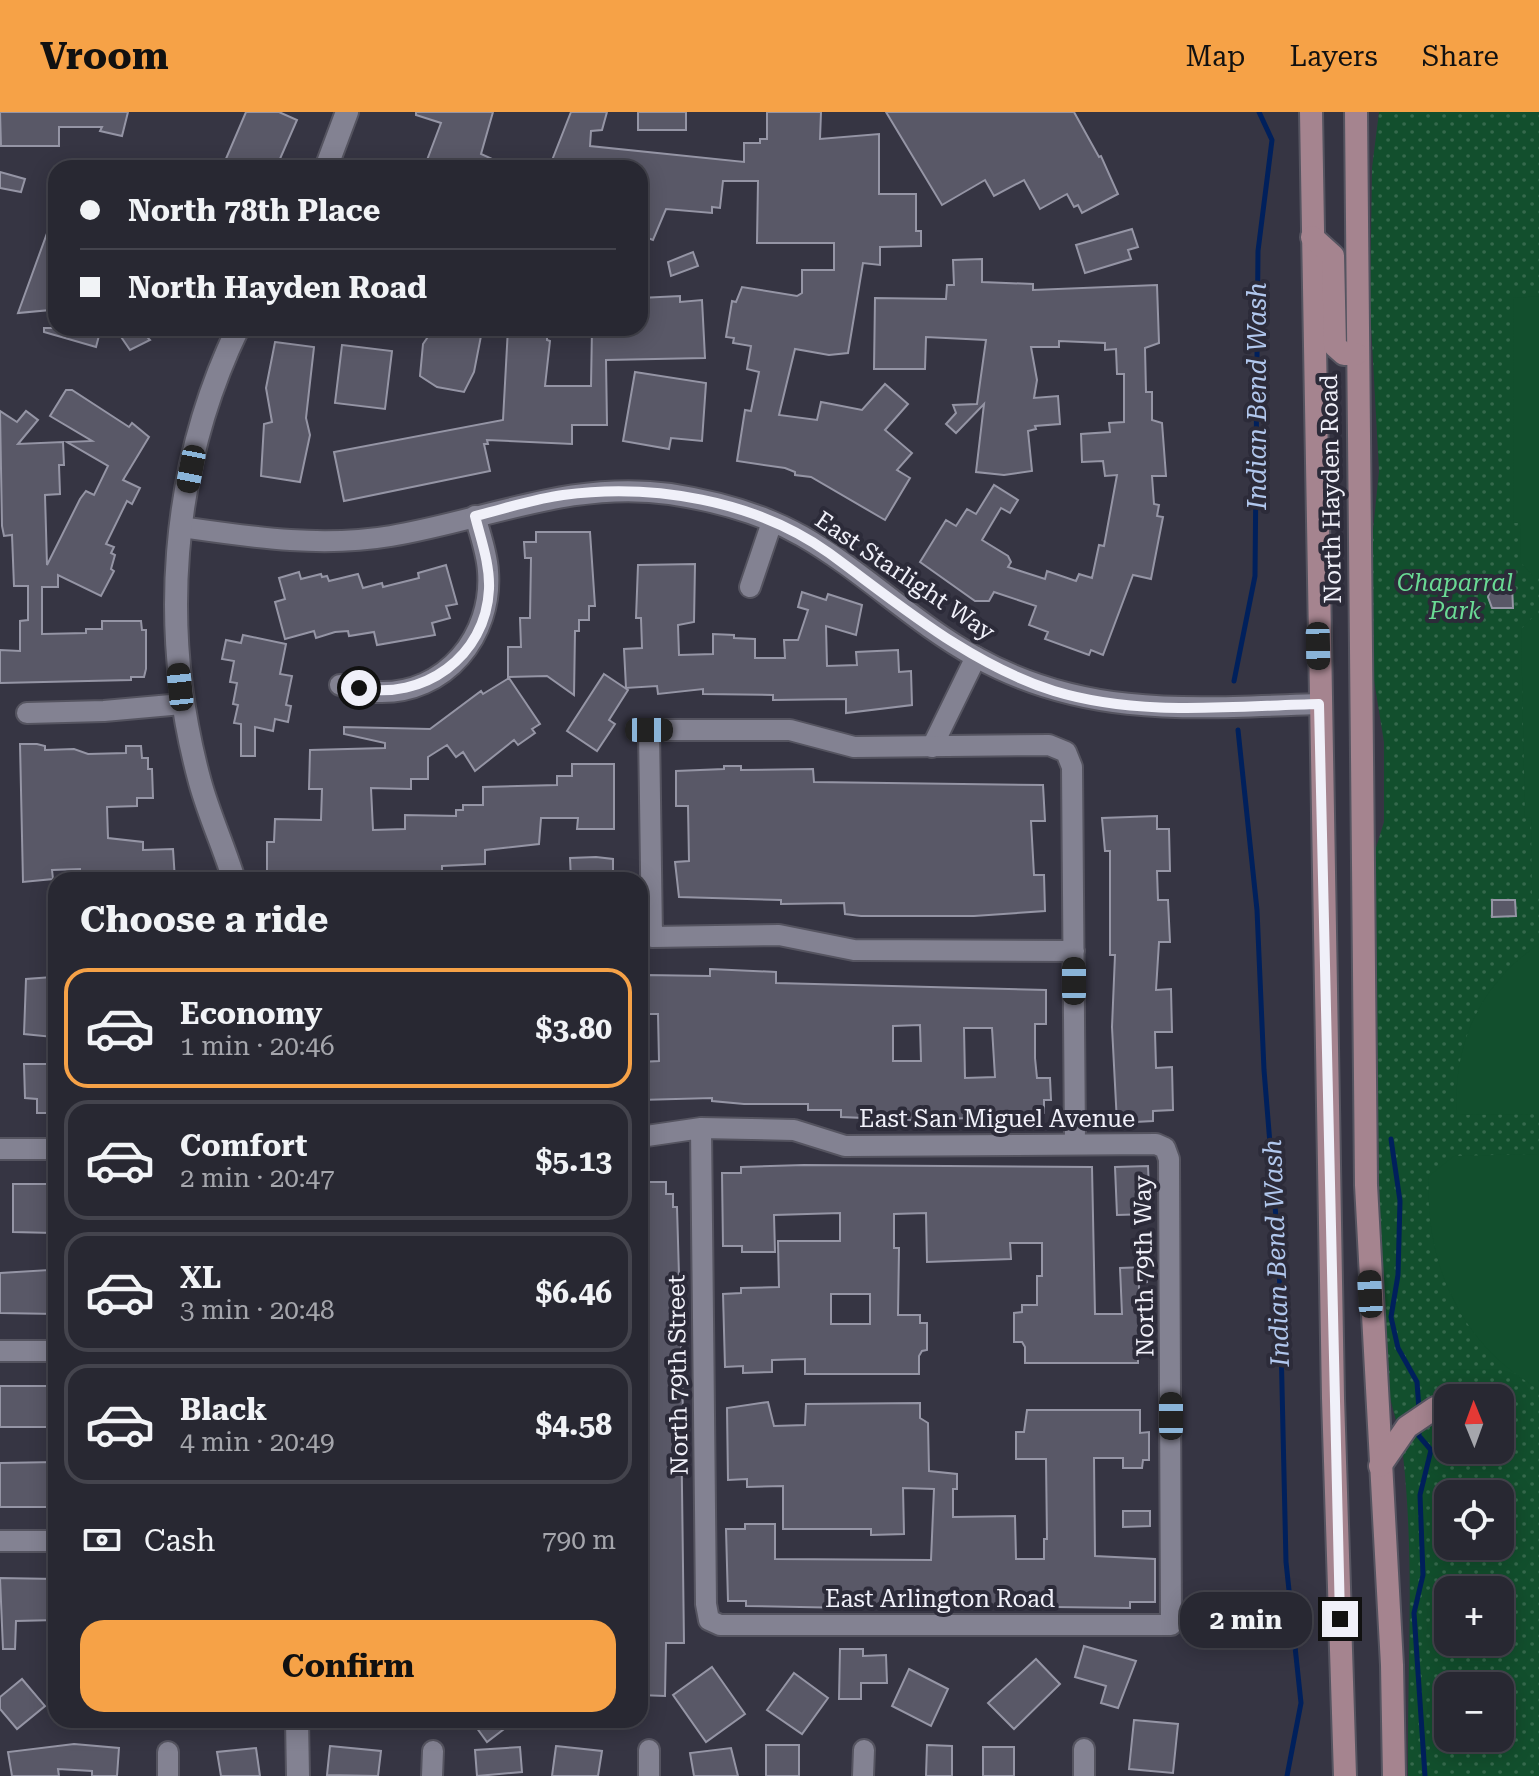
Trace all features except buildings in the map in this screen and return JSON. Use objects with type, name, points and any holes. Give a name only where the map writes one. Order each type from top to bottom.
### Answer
[{"type":"main road","name":"North Hayden Road","points":[[1311,112],[1332,1367],[1345,1776]]},
{"type":"main road","name":"North Hayden Road","points":[[1356,112],[1366,1185],[1392,1665],[1394,1776]]},
{"type":"main road","points":[[1312,237],[1333,256],[1335,346],[1344,354],[1356,354]]},
{"type":"main road","points":[[1380,1466],[1407,1427],[1434,1409]]},
{"type":"street","points":[[329,160],[347,112]]},
{"type":"street","points":[[231,872],[200,784],[182,704],[175,628],[181,527],[208,400],[235,336]]},
{"type":"street","name":"East Starlight Way","points":[[181,527],[292,542],[345,542],[393,536],[558,495],[613,490],[669,494],[717,503],[772,522],[827,552],[976,657],[1055,691],[1125,706],[1319,704]]},
{"type":"street","points":[[340,685],[377,692],[409,689],[457,662],[483,621],[489,592],[488,567],[475,516]]},
{"type":"street","points":[[750,587],[772,522]]},
{"type":"street","points":[[932,747],[976,657]]},
{"type":"street","points":[[27,713],[104,711],[182,704]]},
{"type":"street","points":[[1074,951],[854,950],[779,935],[652,937],[649,730],[790,730],[854,747],[1049,745],[1066,752],[1072,767],[1074,951],[1075,1144]]},
{"type":"street","name":"East San Miguel Avenue","points":[[648,1136],[701,1128],[794,1130],[845,1146],[1156,1144],[1165,1148]]},
{"type":"street","name":"North 79th Street","points":[[701,1128],[706,1604],[709,1620]]},
{"type":"street","name":"North 79th Way","points":[[1165,1148],[1169,1159],[1171,1625]]},
{"type":"street","points":[[0,1149],[48,1149]]},
{"type":"street","points":[[0,1351],[48,1351]]},
{"type":"street","points":[[0,1541],[48,1541]]},
{"type":"street","name":"East Arlington Road","points":[[709,1620],[720,1625],[1171,1625]]},
{"type":"street","points":[[297,1728],[298,1776]]},
{"type":"street","points":[[1084,1749],[1084,1776]]},
{"type":"street","points":[[649,1750],[649,1776]]},
{"type":"street","points":[[863,1776],[864,1750]]},
{"type":"street","points":[[432,1776],[433,1751]]},
{"type":"street","points":[[168,1752],[168,1776]]},
{"type":"green space","name":"Chaparral Park","points":[[1379,112],[1539,112],[1539,1776],[1408,1776],[1409,1535],[1403,1455],[1386,1372],[1379,1177],[1375,851],[1384,822],[1384,742],[1372,668],[1371,550],[1379,471],[1370,306],[1372,168]]},
{"type":"green space","points":[[1539,296],[1539,576],[1533,576],[1521,563],[1520,523],[1514,523],[1513,298]]},
{"type":"green space","points":[[1534,616],[1539,616],[1539,894],[1532,894],[1531,818],[1525,817],[1521,629]]},
{"type":"green space","points":[[1539,944],[1539,1114],[1457,1115],[1459,1064],[1474,1018],[1501,978]]},
{"type":"green space","points":[[1539,1154],[1539,1389],[1488,1350],[1453,1299],[1433,1240],[1429,1176],[1454,1156]]},
{"type":"waterway","name":"Indian Bend Wash","points":[[1234,681],[1255,576],[1258,251],[1272,140],[1259,112]]},
{"type":"waterway","name":"Indian Bend Wash","points":[[1238,730],[1257,910],[1264,1070],[1279,1255],[1286,1562],[1301,1703],[1287,1776]]},
{"type":"waterway","points":[[1391,1139],[1400,1201],[1398,1275],[1391,1317],[1398,1348],[1417,1382],[1419,1410]]},
{"type":"waterway","points":[[1419,1428],[1419,1436],[1431,1450],[1420,1495],[1423,1575],[1414,1613],[1425,1776]]},
{"type":"route","points":[[359,688],[377,692],[409,689],[436,677],[457,662],[474,641],[483,621],[489,592],[488,567],[475,516],[558,495],[613,490],[669,494],[717,503],[772,522],[827,552],[905,610],[976,657],[1055,691],[1125,706],[1207,708],[1319,704],[1340,1619]]}]
